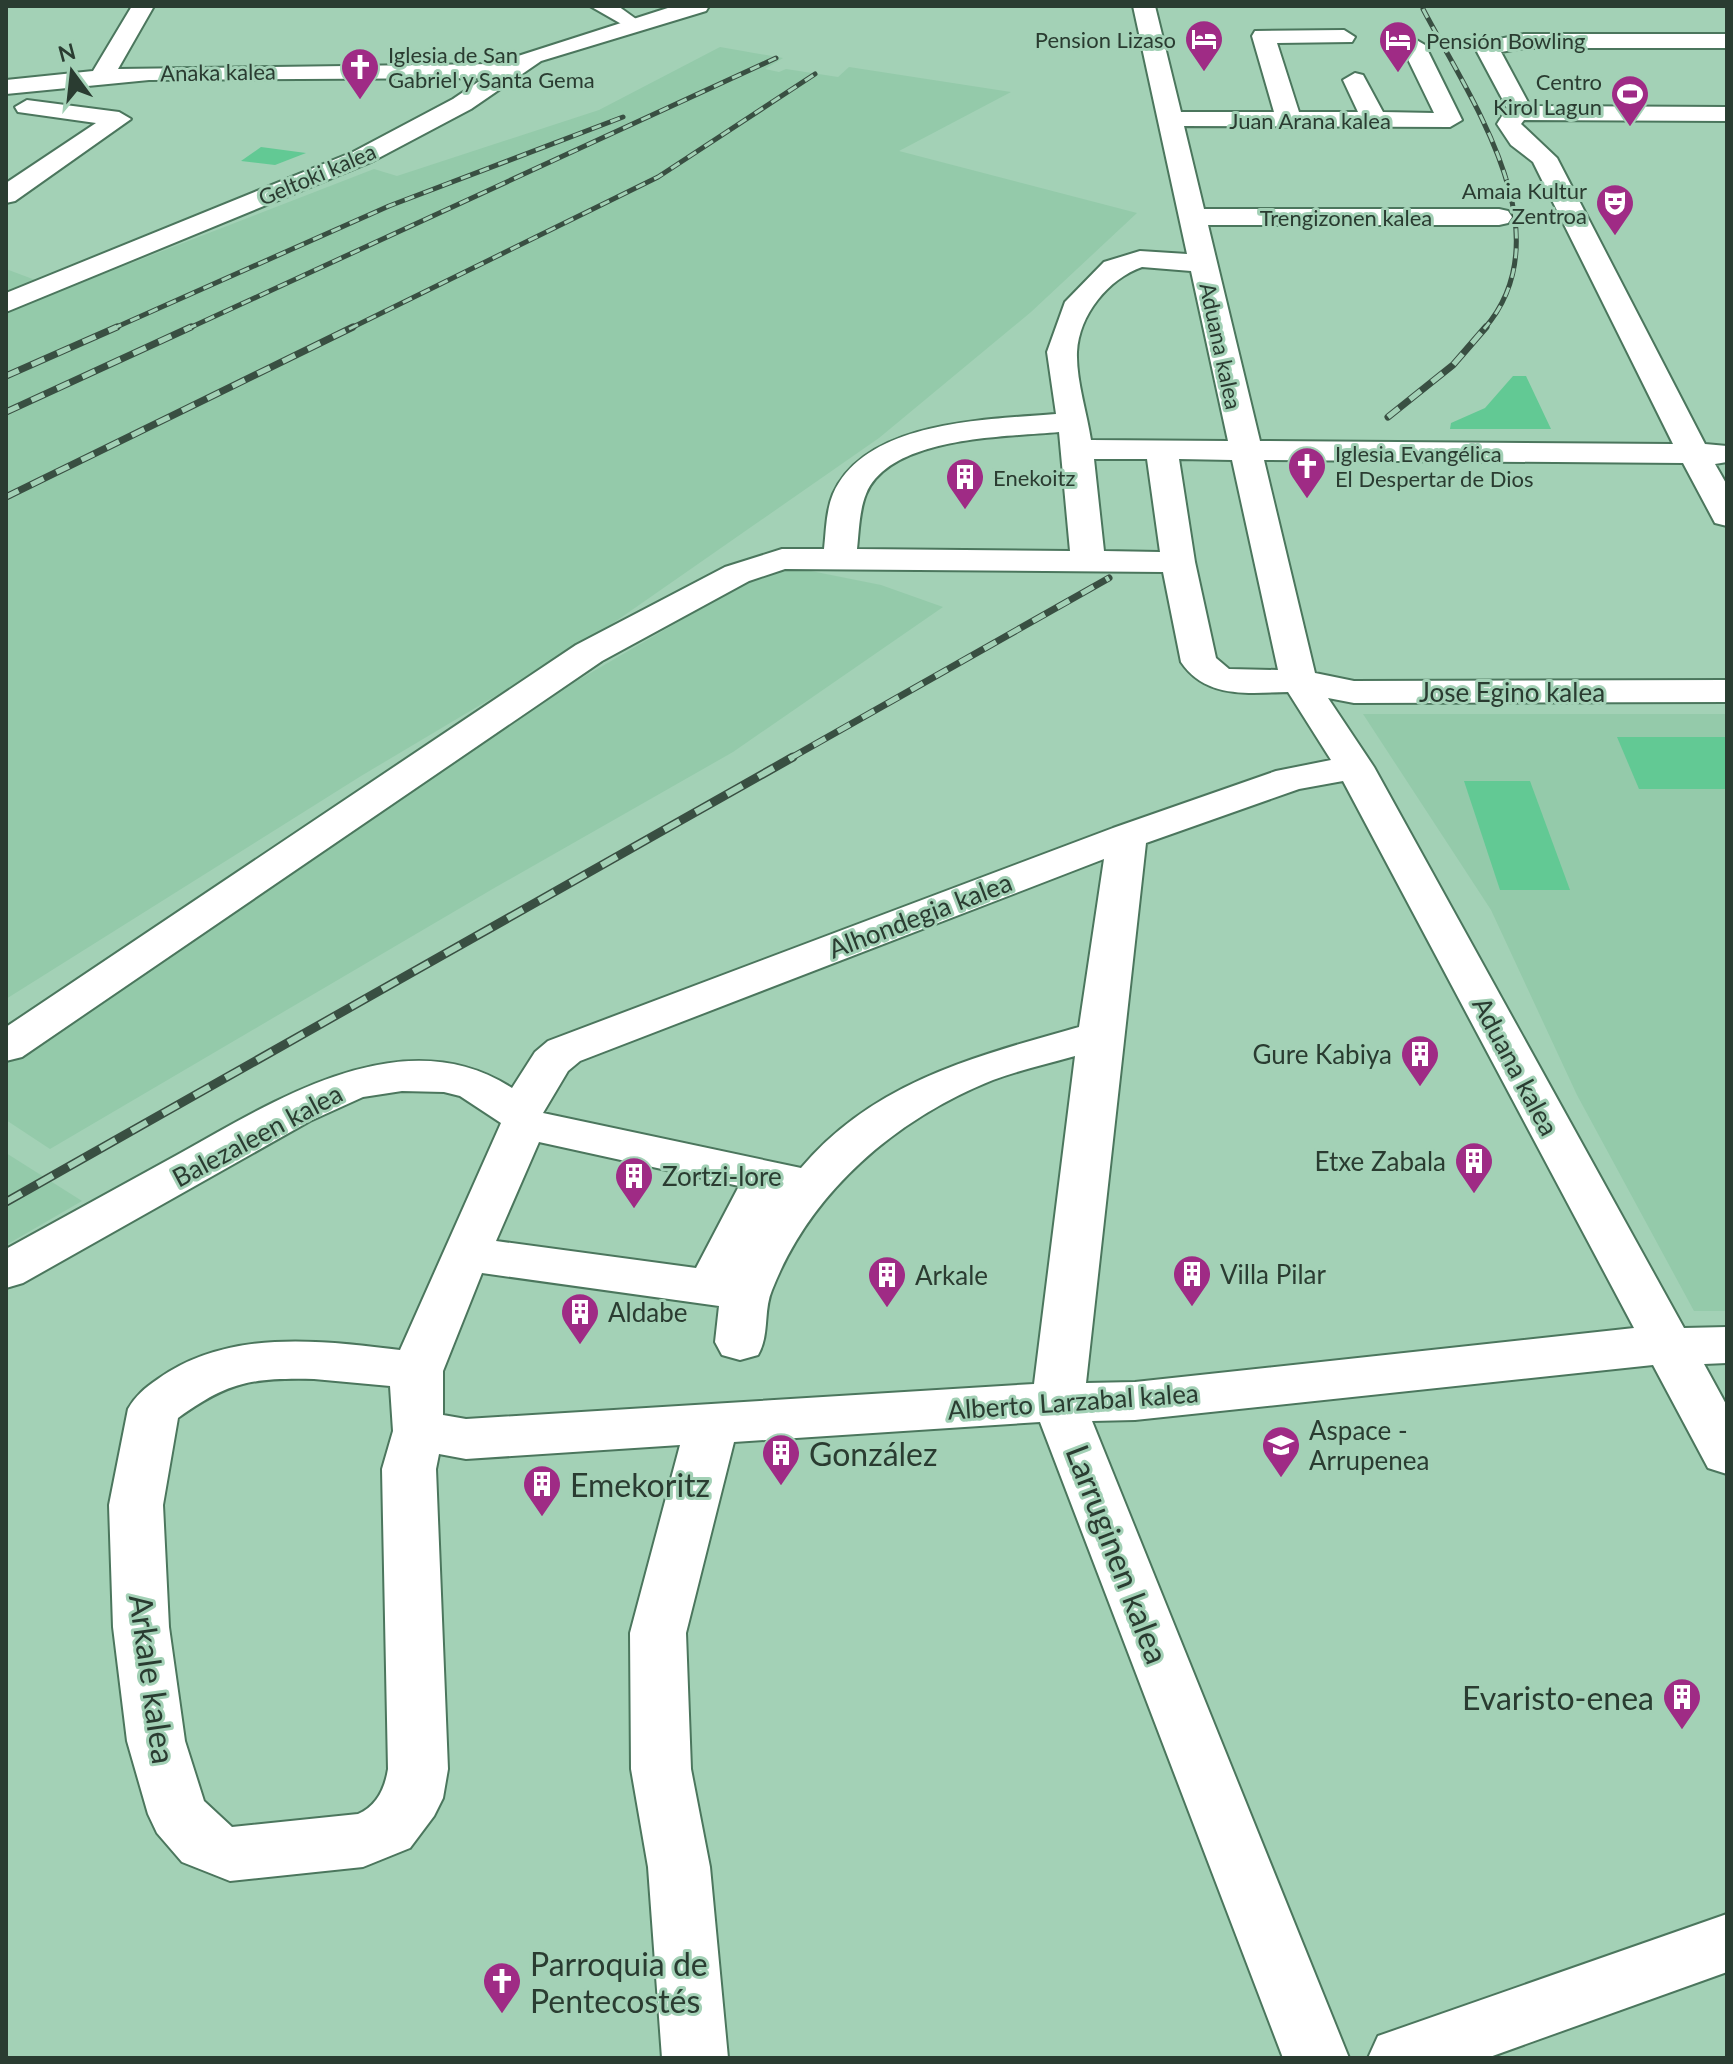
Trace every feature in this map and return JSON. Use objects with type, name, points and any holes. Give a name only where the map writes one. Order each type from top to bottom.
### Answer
[{"type":"street","points":[[103,75],[143,6]]},
{"type":"street","points":[[601,6],[631,23]]},
{"type":"street","name":"Geltoki kalea","points":[[6,303],[362,157],[408,135],[502,71],[631,23],[698,6]]},
{"type":"street","name":"Aduana kalea","points":[[1141,8],[1170,119],[1299,681],[1355,767],[1727,1454]]},
{"type":"street","points":[[1289,120],[1263,36],[1344,37]]},
{"type":"street","points":[[1727,60],[1719,41],[1499,43],[1487,48],[1519,108],[1509,124],[1519,141],[1544,158],[1727,516]]},
{"type":"street","name":"Juan Arana kalea","points":[[1170,119],[1450,120],[1413,45]]},
{"type":"street","name":"Anaka kalea","points":[[6,87],[103,75],[430,71],[474,77],[483,83],[502,71]]},
{"type":"street","points":[[1355,80],[1374,120]]},
{"type":"street","points":[[6,195],[119,119],[27,107]]},
{"type":"street","points":[[1516,116],[1727,114]]},
{"type":"street","points":[[18,157],[55,162]]},
{"type":"street","name":"Trengizonen kalea","points":[[1192,217],[1499,217]]},
{"type":"street","points":[[1088,561],[1062,352],[1075,308],[1114,268],[1140,259],[1203,264]]},
{"type":"street","points":[[839,561],[850,492],[865,469],[895,450],[927,439],[1074,436],[1162,451],[1692,449],[1727,446]]},
{"type":"street","points":[[1692,449],[1727,454]]},
{"type":"street","points":[[1162,451],[1178,562],[1199,662],[1218,679],[1299,681]]},
{"type":"street","points":[[6,1047],[589,653],[737,574],[782,559],[1178,562]]},
{"type":"street","name":"Jose Egino kalea","points":[[1299,681],[1354,692],[1727,691]]},
{"type":"street","name":"Alhondegia kalea","points":[[522,1119],[551,1062],[564,1051],[1127,836],[1290,779],[1355,767]]},
{"type":"street","name":"Larruginen kalea","points":[[1127,836],[1100,1035],[1058,1402],[1316,2058]]},
{"type":"street","points":[[729,1289],[786,1219],[804,1173],[879,1120],[977,1070],[1100,1035]]},
{"type":"street","name":"Balezaleen kalea","points":[[6,1271],[294,1110],[354,1084],[402,1077],[444,1078],[474,1084],[522,1119]]},
{"type":"street","points":[[522,1119],[804,1173]]},
{"type":"street","name":"Arkale kalea","points":[[417,1371],[325,1360],[268,1361],[210,1373],[154,1409],[136,1505],[141,1627],[156,1741],[178,1814],[204,1843],[230,1854],[363,1840],[388,1829],[413,1798],[418,1769],[409,1469],[419,1431],[415,1403],[417,1371],[522,1119]]},
{"type":"street","points":[[467,1254],[729,1289]]},
{"type":"street","points":[[729,1289],[740,1342]]},
{"type":"street","name":"Alberto Larzabal kalea","points":[[419,1431],[466,1439],[1058,1402],[1135,1401],[1666,1344],[1727,1345]]},
{"type":"street","points":[[695,2058],[679,1867],[661,1769],[658,1633],[712,1424]]},
{"type":"street","points":[[1401,2058],[1727,1943]]},
{"type":"shaded area","points":[[720,47],[783,58],[765,69],[779,72],[786,69],[838,77],[849,67],[1011,92],[899,151],[1137,213],[1031,312],[879,438],[586,642],[361,776],[6,999],[6,269],[62,290],[374,169],[397,176],[599,110]]},
{"type":"shaded area","points":[[771,568],[806,570],[881,585],[943,607],[733,752],[50,1149],[6,1120],[6,1062],[575,682]]},
{"type":"shaded area","points":[[1363,714],[1727,714],[1727,1311],[1694,1311],[1577,1095],[1491,910]]},
{"type":"shaded area","points":[[6,1153],[82,1201],[6,1245]]},
{"type":"green space","points":[[261,147],[306,153],[275,165],[241,161]]},
{"type":"green space","points":[[1513,376],[1526,376],[1551,429],[1450,429],[1451,423],[1485,408]]},
{"type":"green space","points":[[1617,737],[1727,737],[1727,789],[1639,789]]},
{"type":"green space","points":[[1464,781],[1530,781],[1570,890],[1500,890]]},
{"type":"railway","points":[[1423,9],[1485,125],[1502,167],[1514,210],[1516,252],[1507,292],[1484,329]]},
{"type":"railway","points":[[187,329],[776,58]]},
{"type":"railway","points":[[349,329],[658,177],[815,74]]},
{"type":"railway","points":[[112,329],[389,206],[623,117]]},
{"type":"railway","points":[[6,376],[117,327]]},
{"type":"railway","points":[[6,412],[191,327]]},
{"type":"railway","points":[[6,497],[353,327]]},
{"type":"railway","points":[[1388,417],[1453,365],[1486,327]]},
{"type":"railway","points":[[789,759],[1109,578]]},
{"type":"railway","points":[[6,1202],[793,757]]},
{"type":"place","name":"Pension Lizaso","points":[[1204,73]]},
{"type":"place","name":"Pensión Bowling","points":[[1398,74]]},
{"type":"place","name":"Iglesia de San Gabriel y Santa Gema","points":[[360,101]]},
{"type":"place","name":"Centro Kirol Lagun","points":[[1630,128]]},
{"type":"place","name":"Amaia Kultur Zentroa","points":[[1615,237]]},
{"type":"place","name":"Iglesia Evangélica El Despertar de Dios","points":[[1307,500]]},
{"type":"place","name":"Enekoitz","points":[[965,511]]},
{"type":"place","name":"Gure Kabiya","points":[[1420,1088]]},
{"type":"place","name":"Etxe Zabala","points":[[1474,1195]]},
{"type":"place","name":"Zortzi-lore","points":[[634,1210]]},
{"type":"place","name":"Villa Pilar","points":[[1192,1308]]},
{"type":"place","name":"Arkale","points":[[887,1309]]},
{"type":"place","name":"Aldabe","points":[[580,1346]]},
{"type":"place","name":"Aspace - Arrupenea","points":[[1281,1479]]},
{"type":"place","name":"González","points":[[781,1487]]},
{"type":"place","name":"Emekoritz","points":[[542,1518]]},
{"type":"place","name":"Evaristo-enea","points":[[1682,1731]]},
{"type":"place","name":"Parroquia de Pentecostés","points":[[502,2015]]}]
